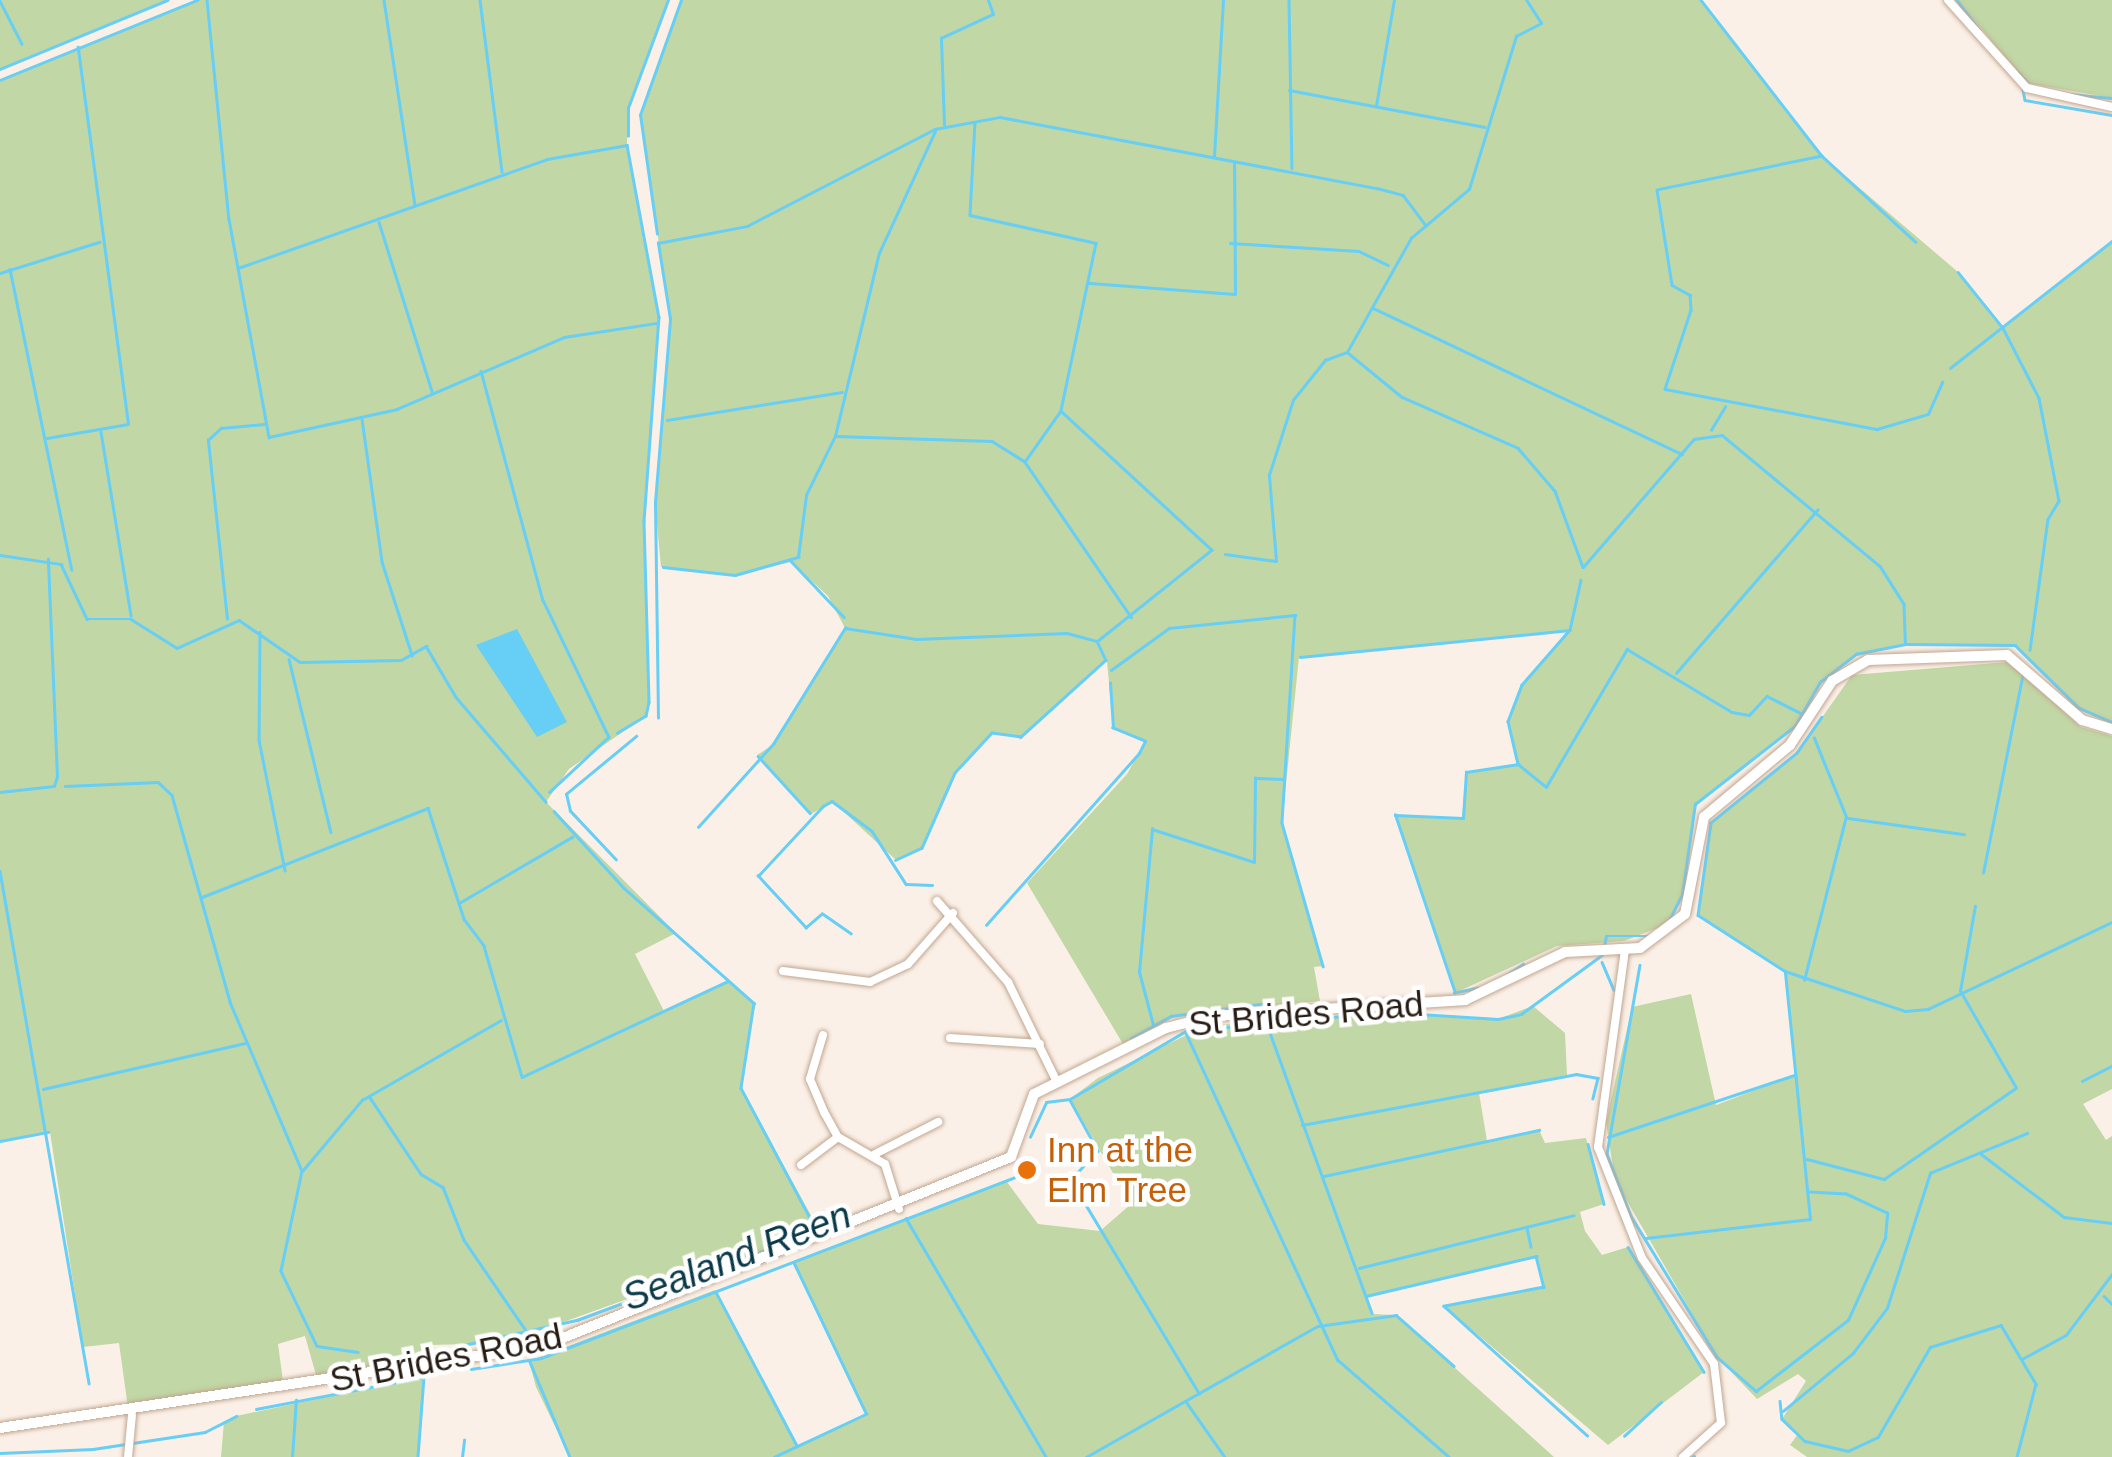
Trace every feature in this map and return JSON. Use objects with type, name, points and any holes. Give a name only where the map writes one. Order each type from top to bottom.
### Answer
[{"type":"main road","points":[[1625,950],[1658,940],[1685,914],[1704,817],[1790,745],[1832,681],[1854,666],[2006,655],[2082,720],[2112,729]]},
{"type":"main road","name":"St Brides Road","points":[[0,1428],[132,1415],[543,1346],[898,1209],[1010,1157],[1028,1101],[1057,1082],[1189,1020],[1465,1000],[1565,952],[1625,950]]},
{"type":"street","points":[[1948,0],[2027,88],[2112,106]]},
{"type":"street","points":[[937,901],[952,913],[1008,982],[1057,1082]]},
{"type":"street","points":[[782,971],[870,982],[908,964],[952,913]]},
{"type":"street","points":[[1625,950],[1598,1147],[1642,1258],[1714,1364],[1721,1424],[1682,1457]]},
{"type":"street","points":[[822,1035],[810,1078],[838,1137],[875,1154],[898,1209]]},
{"type":"street","points":[[950,1038],[1040,1044]]},
{"type":"street","points":[[875,1154],[938,1122]]},
{"type":"street","points":[[801,1165],[838,1137]]},
{"type":"street","points":[[128,1457],[132,1415]]},
{"type":"green space","points":[[0,0],[167,0],[0,69]]},
{"type":"green space","points":[[197,0],[668,0],[628,108],[627,145],[659,317],[644,521],[649,702],[646,716],[569,769],[546,802],[676,933],[635,954],[664,1011],[729,981],[754,1003],[741,1088],[819,1230],[505,1343],[430,1345],[429,1356],[316,1375],[305,1336],[278,1344],[283,1381],[128,1408],[119,1343],[83,1347],[50,1132],[0,1141],[0,80]]},
{"type":"green space","points":[[681,0],[1701,0],[1822,156],[1958,272],[2003,327],[2112,241],[2112,722],[2079,708],[2015,645],[1905,644],[1856,654],[1820,682],[1795,726],[1695,804],[1682,895],[1665,925],[1624,941],[1557,946],[1455,993],[1395,815],[1462,818],[1466,772],[1518,764],[1508,721],[1522,685],[1569,630],[1299,657],[1282,823],[1323,966],[1314,967],[1320,1001],[1171,1016],[1123,1044],[1027,883],[1127,774],[1145,742],[1113,728],[1107,661],[1021,737],[992,733],[955,773],[922,848],[896,860],[833,802],[811,814],[757,755],[774,744],[845,628],[828,596],[791,562],[735,575],[661,567],[655,502],[670,319],[640,115]]},
{"type":"green space","points":[[1957,0],[2112,0],[2112,98],[2027,83]]},
{"type":"green space","points":[[2008,662],[2081,727],[2112,736],[2112,1089],[2083,1104],[2106,1140],[2112,1136],[2112,1457],[1807,1457],[1790,1445],[1798,1434],[1782,1419],[1806,1381],[1798,1374],[1757,1399],[1717,1357],[1615,1180],[1606,1122],[1632,1007],[1691,994],[1716,1105],[1797,1074],[1785,971],[1698,915],[1711,823],[1797,753],[1852,675]]},
{"type":"green space","points":[[1533,1006],[1565,1033],[1567,1075],[1479,1093],[1487,1141],[1539,1130],[1545,1143],[1586,1138],[1604,1204],[1580,1212],[1585,1231],[1602,1255],[1628,1247],[1704,1372],[1608,1445],[1444,1306],[1543,1287],[1536,1256],[1367,1296],[1372,1314],[1396,1315],[1554,1457],[570,1457],[536,1387],[529,1361],[715,1290],[797,1446],[866,1414],[794,1263],[1007,1182],[1038,1224],[1100,1231],[1131,1204],[1070,1099],[1098,1078],[1205,1026],[1388,1012],[1498,1019]]},
{"type":"green space","points":[[424,1377],[418,1457],[221,1457],[224,1422],[236,1416]]},
{"type":"water","points":[[517,629],[567,722],[537,737],[476,645]]},
{"type":"waterway","points":[[0,69],[167,0]]},
{"type":"waterway","points":[[0,80],[197,0]]},
{"type":"waterway","points":[[207,0],[229,219],[269,437],[397,409],[564,337],[657,323]]},
{"type":"waterway","points":[[384,0],[415,205]]},
{"type":"waterway","points":[[480,0],[502,172]]},
{"type":"waterway","points":[[628,136],[628,108],[668,0]]},
{"type":"waterway","points":[[657,234],[640,115],[681,0]]},
{"type":"waterway","points":[[944,125],[941,38],[993,14],[988,0]]},
{"type":"waterway","points":[[1214,156],[1223,0]]},
{"type":"waterway","points":[[1289,0],[1292,168]]},
{"type":"waterway","points":[[1376,106],[1394,0]]},
{"type":"waterway","points":[[1225,554],[1276,561],[1269,475],[1293,400],[1325,360],[1347,352],[1411,238],[1469,189],[1516,36],[1541,23],[1526,0]]},
{"type":"waterway","points":[[1701,0],[1822,156],[1916,242]]},
{"type":"waterway","points":[[1957,0],[1980,30]]},
{"type":"waterway","points":[[0,1],[22,44]]},
{"type":"waterway","points":[[47,438],[128,424],[78,47]]},
{"type":"waterway","points":[[2016,70],[2027,82]]},
{"type":"waterway","points":[[1289,90],[1485,127]]},
{"type":"waterway","points":[[2023,90],[2025,100],[2112,115]]},
{"type":"waterway","points":[[2070,94],[2112,98]]},
{"type":"waterway","points":[[658,718],[655,502],[670,319],[658,243],[747,226],[935,129],[1000,117],[1377,188],[1403,195],[1426,225]]},
{"type":"waterway","points":[[975,122],[970,215],[1096,243],[1061,411],[1025,462]]},
{"type":"waterway","points":[[663,567],[735,575],[798,557],[806,495],[835,436],[879,253],[935,131]]},
{"type":"waterway","points":[[238,268],[547,159],[627,145],[659,317],[644,521],[649,702],[646,716],[618,733]]},
{"type":"waterway","points":[[1822,156],[1657,190],[1672,285],[1690,295],[1691,310],[1665,389],[1877,429],[1928,414],[1942,382]]},
{"type":"waterway","points":[[1090,283],[1235,294],[1234,163]]},
{"type":"waterway","points":[[379,222],[432,391]]},
{"type":"waterway","points":[[1950,368],[2112,241]]},
{"type":"waterway","points":[[0,273],[99,242]]},
{"type":"waterway","points":[[1230,243],[1359,251],[1388,265]]},
{"type":"waterway","points":[[10,269],[72,570]]},
{"type":"waterway","points":[[1958,272],[2003,328],[2039,398],[2059,501],[2048,519],[2030,650]]},
{"type":"waterway","points":[[1373,308],[1682,454]]},
{"type":"waterway","points":[[1347,352],[1402,397],[1518,448],[1555,491],[1583,567],[1694,439],[1722,435],[1880,566],[1904,604],[1905,642]]},
{"type":"waterway","points":[[481,371],[543,600],[609,737],[550,792]]},
{"type":"waterway","points":[[667,420],[842,392]]},
{"type":"waterway","points":[[1711,430],[1725,407]]},
{"type":"waterway","points":[[1061,411],[1212,550],[1098,641]]},
{"type":"waterway","points":[[362,419],[382,562],[412,655]]},
{"type":"waterway","points":[[227,619],[208,440],[221,428],[264,424]]},
{"type":"waterway","points":[[101,432],[131,616]]},
{"type":"waterway","points":[[836,436],[992,441],[1025,462],[1131,617]]},
{"type":"waterway","points":[[1676,673],[1817,510]]},
{"type":"waterway","points":[[0,555],[61,564],[87,619],[131,619],[177,648],[239,620],[300,662],[401,660],[426,646],[456,697],[546,802]]},
{"type":"waterway","points":[[0,792],[54,786],[57,777],[48,559]]},
{"type":"waterway","points":[[791,561],[844,617]]},
{"type":"waterway","points":[[1581,580],[1570,630],[1522,685],[1508,721],[1518,764],[1546,787],[1627,649],[1732,712],[1749,715],[1767,696],[1801,713]]},
{"type":"waterway","points":[[1111,670],[1169,628],[1295,615],[1282,823],[1323,966]]},
{"type":"waterway","points":[[698,827],[773,744],[845,628],[916,639],[1067,633],[1097,641],[1106,660],[1021,737],[992,733],[955,773],[922,848],[896,860]]},
{"type":"waterway","points":[[1300,657],[1570,630]]},
{"type":"waterway","points":[[260,632],[259,740],[285,870]]},
{"type":"waterway","name":"Sealand Reen","points":[[1669,920],[1682,895],[1695,804],[1795,726],[1820,682],[1856,654],[1905,644],[2015,645],[2079,708],[2112,722]]},
{"type":"waterway","points":[[289,659],[331,832]]},
{"type":"waterway","points":[[1983,873],[2023,673]]},
{"type":"waterway","points":[[986,925],[1139,753],[1145,741],[1113,728],[1110,683]]},
{"type":"waterway","points":[[1822,717],[1797,753],[1711,823],[1698,915],[1785,971],[1905,1011],[1928,1009],[2112,922]]},
{"type":"waterway","points":[[616,860],[570,811],[566,794],[636,736]]},
{"type":"waterway","points":[[1804,980],[1846,817],[1814,738]]},
{"type":"waterway","points":[[758,756],[810,813]]},
{"type":"waterway","points":[[1478,988],[1455,993],[1395,815],[1463,818],[1466,772],[1518,764]]},
{"type":"waterway","points":[[1153,1025],[1139,972],[1152,829],[1254,862],[1255,778],[1282,779]]},
{"type":"waterway","points":[[65,786],[158,782],[172,795],[230,1002],[302,1171],[281,1271],[317,1346],[358,1352]]},
{"type":"waterway","points":[[851,934],[822,914],[806,928],[758,876],[823,806],[832,801],[872,831],[906,884],[932,885]]},
{"type":"waterway","points":[[202,897],[428,808],[464,919],[484,946],[522,1077],[728,981]]},
{"type":"waterway","points":[[554,811],[624,888],[754,1003],[741,1088],[817,1231]]},
{"type":"waterway","points":[[1848,818],[1964,834]]},
{"type":"waterway","points":[[459,903],[572,837]]},
{"type":"waterway","points":[[0,871],[89,1383]]},
{"type":"waterway","points":[[1807,1159],[1884,1179],[2016,1088],[1960,991],[1975,906]]},
{"type":"waterway","name":"Sealand Reen","points":[[1604,947],[1606,936],[1647,936]]},
{"type":"waterway","name":"Sealand Reen","points":[[1030,1137],[1046,1102],[1070,1099],[1186,1031],[1388,1012],[1498,1019],[1521,1014],[1602,955]]},
{"type":"waterway","points":[[1602,962],[1614,990]]},
{"type":"waterway","points":[[1508,974],[1523,964]]},
{"type":"waterway","points":[[1640,965],[1607,1154],[1631,1216],[1717,1357],[1756,1391],[1848,1320],[1885,1238],[1887,1213],[1846,1194],[1810,1192]]},
{"type":"waterway","points":[[1646,1238],[1810,1219],[1785,971]]},
{"type":"waterway","points":[[1131,1038],[1171,1016],[1268,1003]]},
{"type":"waterway","points":[[303,1170],[362,1100],[501,1020]]},
{"type":"waterway","points":[[1269,1030],[1372,1313]]},
{"type":"waterway","points":[[1186,1033],[1338,1360],[1449,1457]]},
{"type":"waterway","points":[[43,1089],[245,1043]]},
{"type":"waterway","points":[[2082,1081],[2112,1066]]},
{"type":"waterway","points":[[1302,1125],[1576,1074],[1598,1078],[1593,1098]]},
{"type":"waterway","points":[[1608,1137],[1794,1075]]},
{"type":"waterway","points":[[369,1096],[421,1174],[443,1187],[464,1240],[529,1335]]},
{"type":"waterway","points":[[1070,1100],[1098,1151],[1071,1180],[1199,1393]]},
{"type":"waterway","points":[[1324,1176],[1539,1130]]},
{"type":"waterway","points":[[0,1141],[48,1132]]},
{"type":"waterway","points":[[1783,1411],[1853,1353],[1887,1308],[1930,1173],[2027,1133]]},
{"type":"waterway","points":[[1588,1144],[1604,1204]]},
{"type":"waterway","points":[[1980,1153],[2064,1217],[2112,1223]]},
{"type":"waterway","name":"Sealand Reen","points":[[471,1369],[541,1358],[1018,1176]]},
{"type":"waterway","points":[[1359,1268],[1574,1215]]},
{"type":"waterway","points":[[906,1218],[1046,1457]]},
{"type":"waterway","points":[[1527,1228],[1531,1247]]},
{"type":"waterway","points":[[455,1347],[577,1320],[805,1235]]},
{"type":"waterway","points":[[1628,1247],[1704,1372]]},
{"type":"waterway","points":[[1366,1296],[1536,1256],[1544,1287],[1444,1306],[1587,1435]]},
{"type":"waterway","points":[[774,1457],[866,1414],[794,1264]]},
{"type":"waterway","points":[[2022,1359],[2066,1335],[2112,1274]]},
{"type":"waterway","points":[[716,1292],[796,1444]]},
{"type":"waterway","points":[[2104,1296],[2112,1304]]},
{"type":"waterway","points":[[1086,1457],[1318,1326],[1396,1315],[1454,1366]]},
{"type":"waterway","points":[[1780,1401],[1782,1419],[1805,1441],[1848,1451],[1878,1437],[1930,1347],[2001,1325],[2036,1384],[2017,1457]]},
{"type":"waterway","points":[[530,1362],[570,1457]]},
{"type":"waterway","points":[[256,1409],[424,1377],[418,1457]]},
{"type":"waterway","points":[[292,1457],[296,1400]]},
{"type":"waterway","points":[[1624,1436],[1661,1402]]},
{"type":"waterway","points":[[1187,1403],[1225,1457]]},
{"type":"waterway","points":[[0,1453],[93,1449],[205,1432],[236,1416]]},
{"type":"waterway","points":[[462,1457],[464,1440]]},
{"type":"place","name":"Inn at the Elm Tree","points":[[1027,1170]]}]
